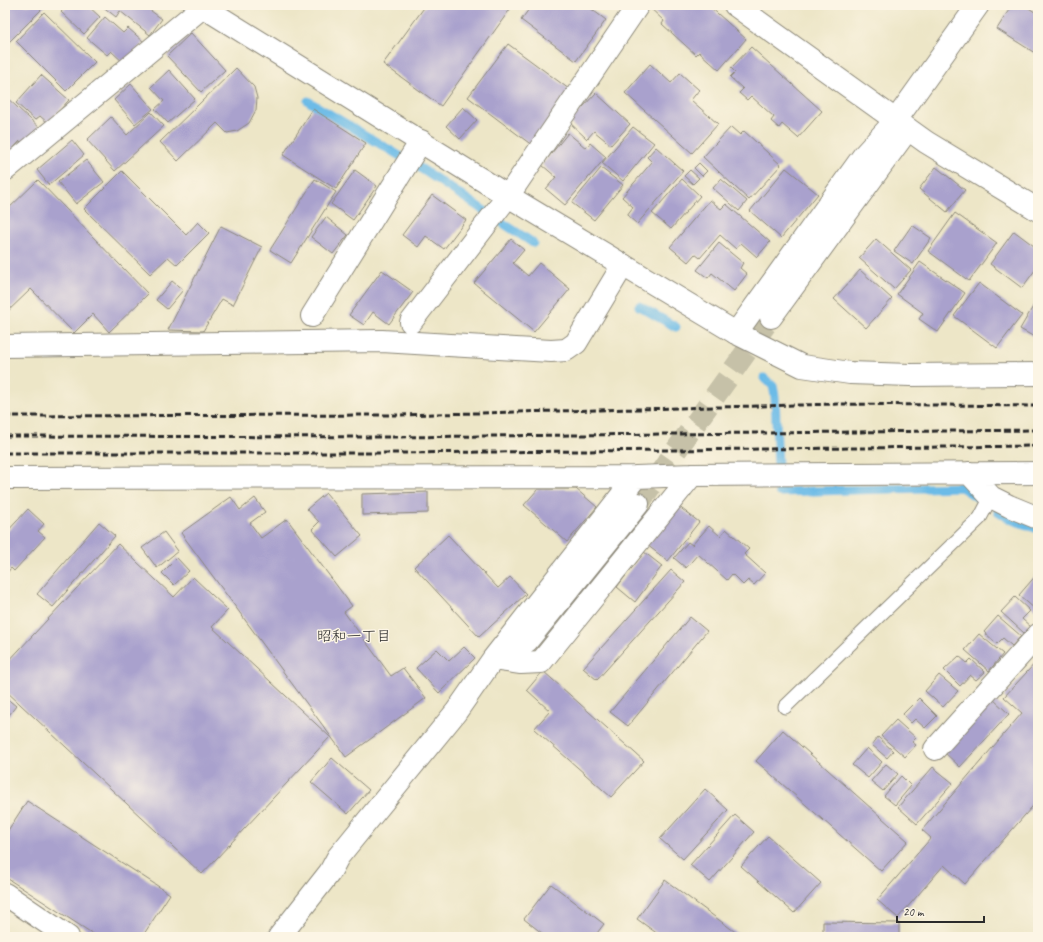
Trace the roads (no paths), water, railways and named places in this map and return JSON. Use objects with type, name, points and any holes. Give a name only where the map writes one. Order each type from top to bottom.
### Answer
[{"type":"street","points":[[411,322],[500,207],[638,5]]},
{"type":"street","points":[[735,5],[926,142],[1038,210]]},
{"type":"street","points":[[771,317],[902,124],[978,5]]},
{"type":"street","points":[[5,170],[203,6],[413,155],[500,207],[623,265],[736,332],[802,366],[850,373],[910,375],[1038,374]]},
{"type":"street","points":[[736,332],[864,155],[902,124]]},
{"type":"street","points":[[312,316],[413,155]]},
{"type":"street","points":[[5,346],[382,341],[551,351],[566,350],[576,343],[623,265]]},
{"type":"street","points":[[970,473],[989,502],[1010,506],[1038,518]]},
{"type":"street","points":[[5,478],[636,477],[692,475],[1038,473]]},
{"type":"street","points":[[493,660],[521,663],[542,662],[692,475]]},
{"type":"street","points":[[279,937],[330,872],[338,857],[456,712],[493,660],[636,477]]},
{"type":"street","points":[[493,660],[527,641],[638,504]]},
{"type":"street","points":[[935,749],[1038,635]]},
{"type":"street","points":[[5,894],[68,937]]},
{"type":"lane","points":[[786,707],[980,518],[989,502]]},
{"type":"waterway","points":[[308,101],[420,168],[533,243]]},
{"type":"waterway","points":[[639,306],[676,327]]},
{"type":"waterway","points":[[764,378],[773,386],[775,396],[779,492],[961,487],[986,503]]},
{"type":"waterway","points":[[998,511],[1010,519],[1038,529]]},
{"type":"tunnel","points":[[638,504],[771,317]]},
{"type":"railway","points":[[5,416],[397,415],[838,404],[1038,406]]},
{"type":"railway","points":[[5,436],[394,437],[1038,430]]},
{"type":"railway","points":[[5,453],[398,453],[1038,446]]},
{"type":"district","name":"昭和一丁目","points":[[354,636]]}]
